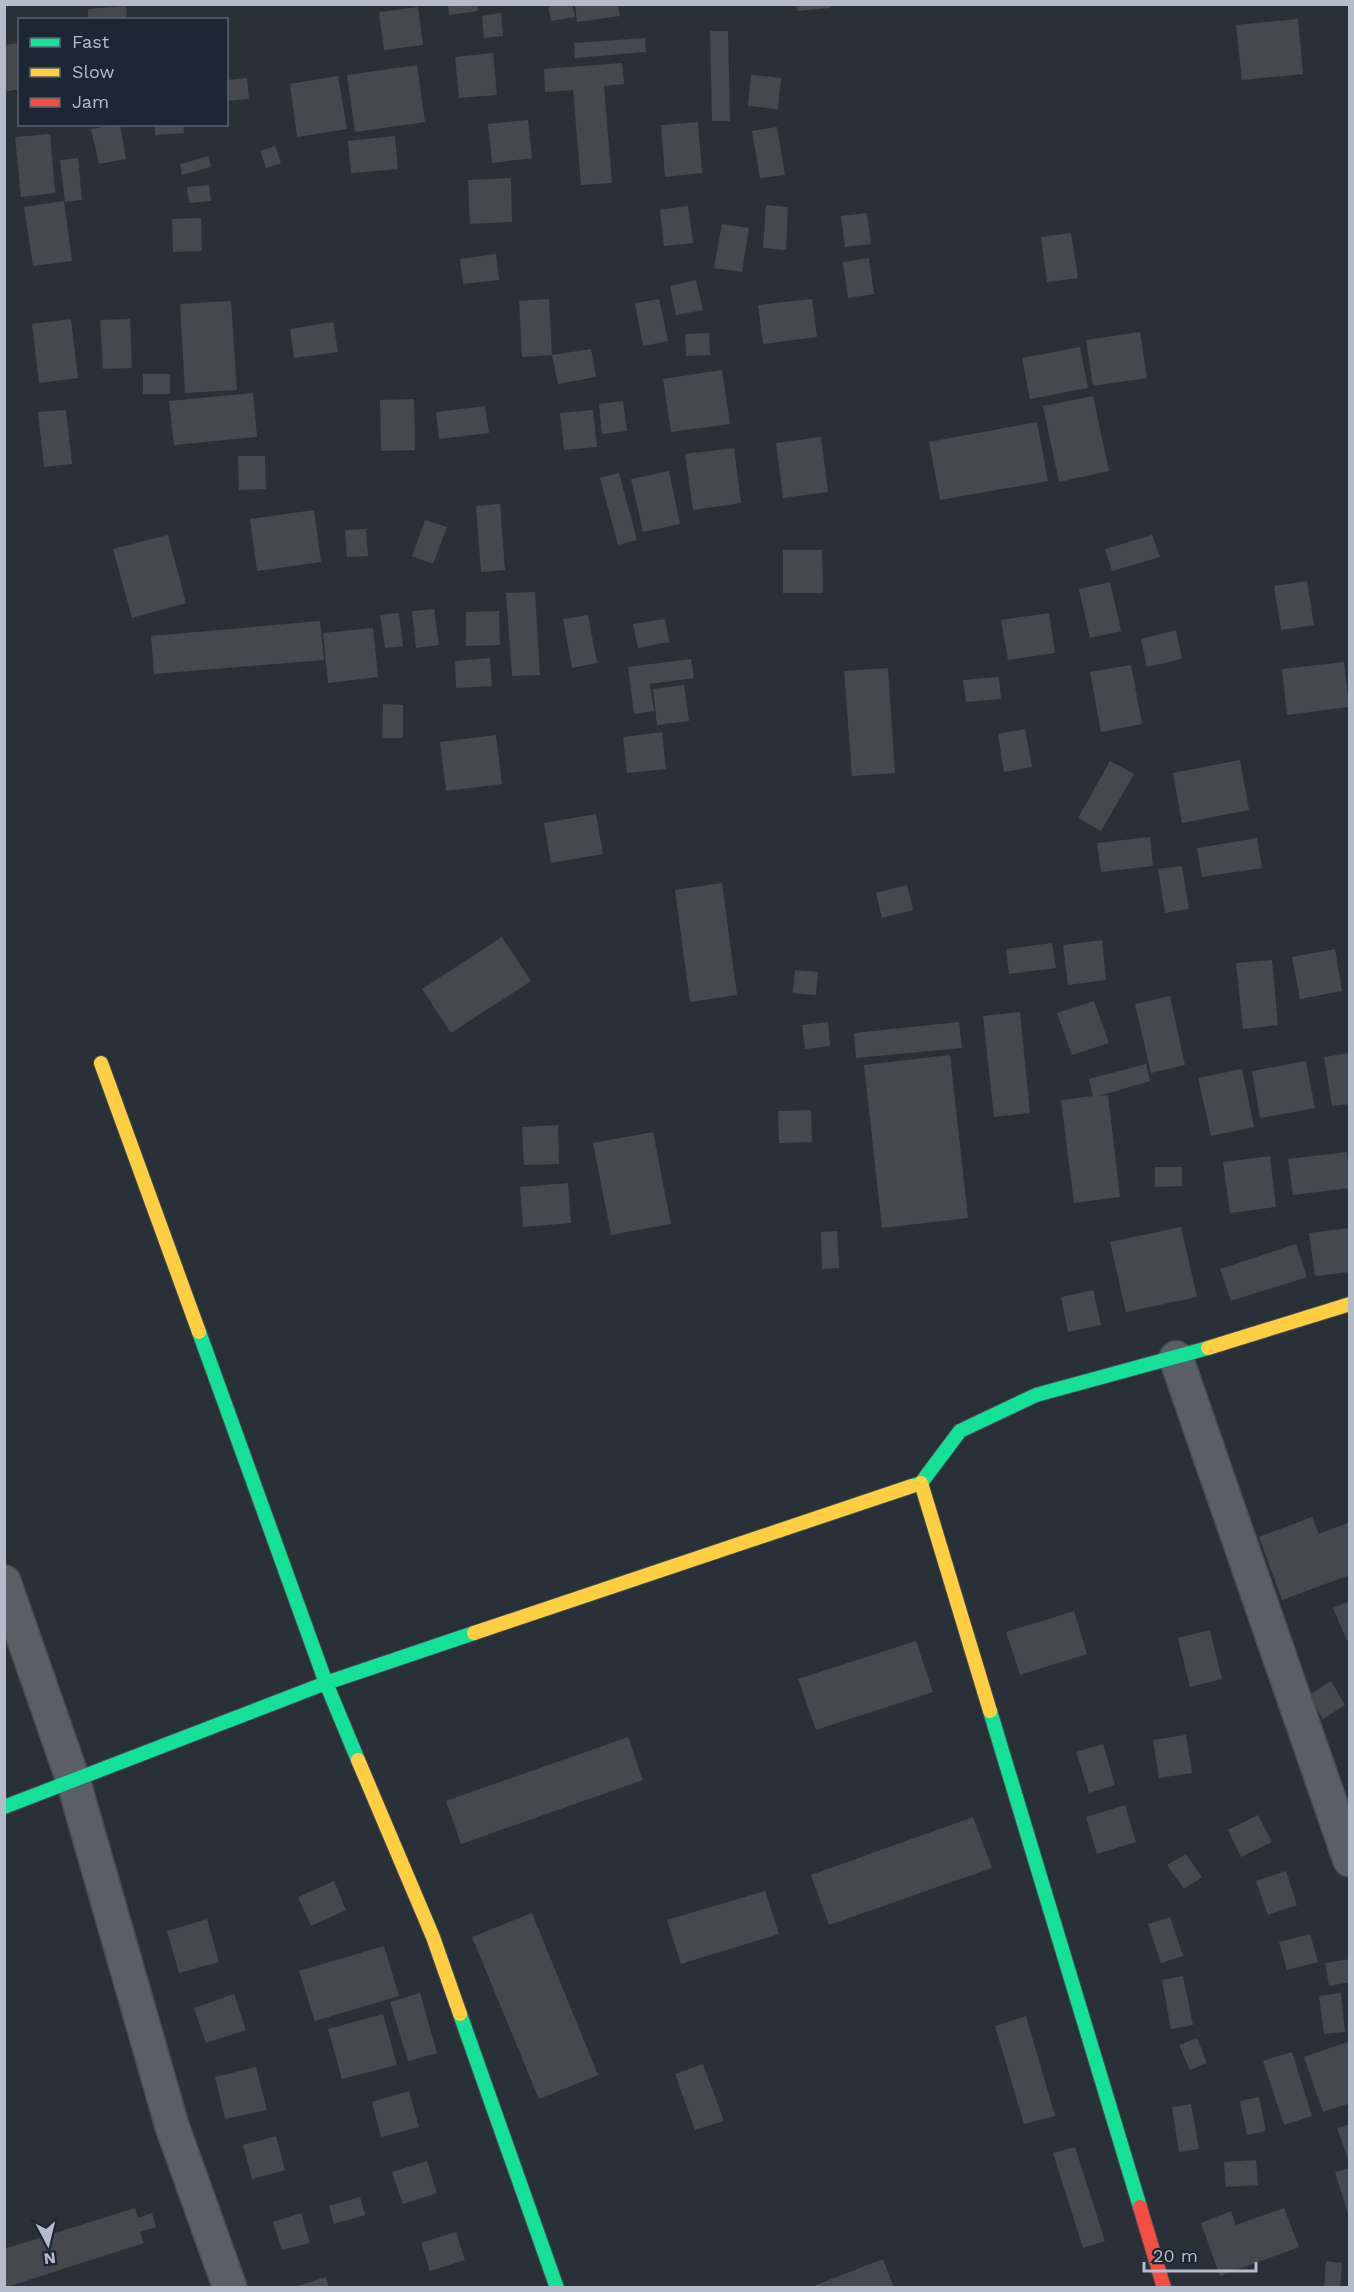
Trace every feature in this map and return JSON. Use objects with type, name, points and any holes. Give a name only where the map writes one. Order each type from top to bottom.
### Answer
[{"type":"street","points":[[101,1063],[326,1683],[433,1937],[556,2288]]},
{"type":"street","points":[[4,1808],[326,1683],[921,1483],[960,1431],[1036,1395],[1176,1358],[1350,1304]]},
{"type":"street","points":[[1176,1358],[1350,1860]]},
{"type":"street","points":[[921,1483],[1164,2288]]},
{"type":"street","points":[[4,1582],[73,1780],[172,2126],[230,2288]]},
{"type":"building","points":[[448,4],[477,4],[478,11],[449,15]]},
{"type":"building","points":[[548,4],[572,4],[575,17],[551,21]]},
{"type":"building","points":[[575,4],[618,4],[620,16],[577,22]]},
{"type":"building","points":[[796,4],[830,4],[830,8],[797,11]]},
{"type":"building","points":[[126,6],[127,18],[88,18],[88,9]]},
{"type":"building","points":[[418,7],[423,45],[384,50],[379,12]]},
{"type":"building","points":[[501,13],[503,36],[484,38],[482,16]]},
{"type":"building","points":[[1298,19],[1303,74],[1242,80],[1236,25]]},
{"type":"building","points":[[710,31],[728,31],[730,121],[712,121]]},
{"type":"building","points":[[645,38],[646,52],[575,58],[574,43]]},
{"type":"building","points":[[18,43],[18,89],[4,92],[4,45]]},
{"type":"building","points":[[493,53],[497,95],[459,98],[455,57]]},
{"type":"building","points":[[622,63],[624,84],[604,86],[612,183],[581,185],[573,90],[545,92],[544,69]]},
{"type":"building","points":[[417,65],[425,122],[355,132],[347,75]]},
{"type":"building","points":[[751,75],[781,78],[778,109],[748,106]]},
{"type":"building","points":[[338,76],[347,129],[297,137],[290,84]]},
{"type":"building","points":[[247,78],[249,99],[228,101],[228,80]]},
{"type":"building","points":[[528,120],[532,158],[492,163],[488,124]]},
{"type":"building","points":[[698,122],[702,173],[665,177],[661,125]]},
{"type":"building","points":[[120,126],[126,159],[99,164],[91,129]]},
{"type":"building","points":[[155,126],[183,126],[184,133],[155,135]]},
{"type":"building","points":[[777,127],[785,175],[760,178],[752,131]]},
{"type":"building","points":[[50,134],[55,193],[21,197],[15,137]]},
{"type":"building","points":[[395,136],[398,169],[351,173],[348,141]]},
{"type":"building","points":[[275,146],[281,163],[266,168],[260,151]]},
{"type":"building","points":[[209,156],[211,167],[182,175],[180,164]]},
{"type":"building","points":[[78,158],[82,200],[65,202],[60,160]]},
{"type":"building","points":[[511,178],[512,222],[470,224],[468,180]]},
{"type":"building","points":[[209,185],[211,201],[189,203],[187,187]]},
{"type":"building","points":[[64,201],[72,261],[33,266],[24,207]]},
{"type":"building","points":[[766,205],[788,207],[786,250],[763,248]]},
{"type":"building","points":[[688,206],[693,243],[664,246],[660,210]]},
{"type":"building","points":[[867,213],[871,244],[845,247],[841,216]]},
{"type":"building","points":[[201,218],[202,251],[173,252],[172,219]]},
{"type":"building","points":[[722,224],[749,228],[742,272],[714,268]]},
{"type":"building","points":[[1071,233],[1078,278],[1047,282],[1041,237]]},
{"type":"building","points":[[496,254],[499,280],[463,284],[460,259]]},
{"type":"building","points":[[869,258],[874,294],[848,298],[843,262]]},
{"type":"building","points":[[696,280],[703,310],[676,315],[670,286]]},
{"type":"building","points":[[549,299],[552,355],[522,357],[519,301]]},
{"type":"building","points":[[659,299],[668,341],[643,346],[635,303]]},
{"type":"building","points":[[812,299],[817,337],[763,344],[758,305]]},
{"type":"building","points":[[231,301],[237,390],[185,393],[180,304]]},
{"type":"building","points":[[71,319],[78,378],[39,383],[32,324]]},
{"type":"building","points":[[130,319],[132,368],[103,369],[100,320]]},
{"type":"building","points":[[333,322],[338,352],[294,358],[290,329]]},
{"type":"building","points":[[1140,332],[1147,378],[1093,386],[1086,340]]},
{"type":"building","points":[[709,333],[710,355],[686,356],[685,334]]},
{"type":"building","points":[[1080,347],[1088,388],[1030,399],[1022,358]]},
{"type":"building","points":[[591,349],[596,377],[558,384],[552,355]]},
{"type":"building","points":[[722,370],[730,424],[671,432],[663,379]]},
{"type":"building","points":[[143,374],[170,374],[170,394],[143,394]]},
{"type":"building","points":[[253,393],[257,437],[174,445],[169,401]]},
{"type":"building","points":[[1093,396],[1109,471],[1059,482],[1043,406]]},
{"type":"building","points":[[414,399],[415,450],[381,451],[380,400]]},
{"type":"building","points":[[623,401],[627,431],[602,434],[599,404]]},
{"type":"building","points":[[485,406],[489,433],[439,439],[436,412]]},
{"type":"building","points":[[66,410],[72,464],[44,467],[38,412]]},
{"type":"building","points":[[593,410],[597,447],[564,450],[560,413]]},
{"type":"building","points":[[1037,422],[1048,481],[940,500],[929,442]]},
{"type":"building","points":[[821,437],[828,492],[783,498],[776,443]]},
{"type":"building","points":[[734,448],[741,503],[693,510],[685,454]]},
{"type":"building","points":[[238,456],[265,456],[266,489],[239,490]]},
{"type":"building","points":[[669,471],[680,524],[643,532],[631,479]]},
{"type":"building","points":[[619,473],[637,540],[618,545],[600,478]]},
{"type":"building","points":[[500,504],[505,570],[481,572],[476,506]]},
{"type":"building","points":[[314,510],[321,562],[257,571],[250,519]]},
{"type":"building","points":[[425,520],[447,527],[433,564],[412,556]]},
{"type":"building","points":[[366,529],[368,556],[347,557],[345,530]]},
{"type":"building","points":[[168,535],[186,603],[132,618],[113,549]]},
{"type":"building","points":[[1152,535],[1160,557],[1112,571],[1105,549]]},
{"type":"building","points":[[783,550],[822,550],[823,593],[783,593]]},
{"type":"building","points":[[1307,581],[1314,625],[1281,630],[1274,586]]},
{"type":"building","points":[[1110,582],[1121,631],[1090,638],[1079,589]]},
{"type":"building","points":[[535,592],[540,675],[512,676],[506,593]]},
{"type":"building","points":[[434,609],[439,645],[416,648],[412,611]]},
{"type":"building","points":[[499,611],[500,645],[466,646],[466,612]]},
{"type":"building","points":[[399,613],[403,646],[385,648],[380,615]]},
{"type":"building","points":[[1049,613],[1055,653],[1008,660],[1001,620]]},
{"type":"building","points":[[588,615],[597,663],[572,668],[563,619]]},
{"type":"building","points":[[665,619],[669,642],[638,648],[633,624]]},
{"type":"building","points":[[320,621],[324,660],[154,674],[151,636]]},
{"type":"building","points":[[373,628],[378,677],[328,683],[323,633]]},
{"type":"building","points":[[1176,630],[1182,659],[1147,667],[1141,639]]},
{"type":"building","points":[[490,658],[492,686],[456,688],[455,661]]},
{"type":"building","points":[[691,659],[694,678],[650,684],[654,711],[634,714],[628,667]]},
{"type":"building","points":[[1344,662],[1349,707],[1287,715],[1282,669]]},
{"type":"building","points":[[1131,665],[1142,724],[1101,732],[1090,672]]},
{"type":"building","points":[[888,668],[895,773],[852,776],[844,671]]},
{"type":"building","points":[[999,677],[1001,699],[966,702],[963,680]]},
{"type":"building","points":[[684,685],[689,721],[657,725],[653,689]]},
{"type":"building","points":[[383,704],[403,705],[403,738],[382,738]]},
{"type":"building","points":[[1025,729],[1032,767],[1004,772],[998,734]]},
{"type":"building","points":[[662,732],[666,769],[627,773],[623,737]]},
{"type":"building","points":[[496,735],[502,784],[446,791],[440,742]]},
{"type":"building","points":[[1240,760],[1249,810],[1182,823],[1173,773]]},
{"type":"building","points":[[1110,761],[1134,774],[1101,831],[1078,818]]},
{"type":"building","points":[[596,814],[603,854],[551,863],[544,823]]},
{"type":"building","points":[[1150,837],[1153,866],[1101,872],[1097,843]]},
{"type":"building","points":[[1257,838],[1262,868],[1202,877],[1197,848]]},
{"type":"building","points":[[1182,866],[1189,909],[1165,913],[1158,869]]},
{"type":"building","points":[[722,883],[737,995],[690,1002],[675,890]]},
{"type":"building","points":[[907,885],[913,910],[882,918],[876,893]]},
{"type":"building","points":[[502,937],[531,981],[451,1033],[422,989]]},
{"type":"building","points":[[1102,940],[1106,980],[1068,985],[1063,945]]},
{"type":"building","points":[[1052,943],[1056,968],[1009,974],[1006,949]]},
{"type":"building","points":[[1335,949],[1342,991],[1300,999],[1292,957]]},
{"type":"building","points":[[1272,960],[1278,1025],[1243,1029],[1236,963]]},
{"type":"building","points":[[795,970],[818,972],[816,995],[793,993]]},
{"type":"building","points":[[1170,996],[1185,1065],[1151,1073],[1135,1004]]},
{"type":"building","points":[[1094,1001],[1109,1043],[1072,1055],[1057,1013]]},
{"type":"building","points":[[1020,1012],[1030,1113],[994,1117],[983,1016]]},
{"type":"building","points":[[828,1022],[830,1046],[805,1049],[802,1025]]},
{"type":"building","points":[[959,1022],[962,1048],[856,1058],[854,1033]]},
{"type":"building","points":[[1350,1053],[1350,1104],[1332,1106],[1324,1057]]},
{"type":"building","points":[[950,1055],[968,1218],[882,1228],[864,1065]]},
{"type":"building","points":[[1306,1061],[1315,1108],[1260,1118],[1252,1071]]},
{"type":"building","points":[[1146,1064],[1150,1081],[1099,1096],[1108,1095],[1120,1197],[1074,1203],[1061,1100],[1093,1096],[1089,1079]]},
{"type":"building","points":[[1242,1069],[1254,1127],[1211,1136],[1198,1078]]},
{"type":"building","points":[[811,1110],[812,1142],[779,1143],[778,1111]]},
{"type":"building","points":[[558,1125],[559,1164],[524,1165],[522,1127]]},
{"type":"building","points":[[653,1132],[671,1224],[611,1235],[593,1143]]},
{"type":"building","points":[[1347,1152],[1350,1188],[1293,1195],[1288,1159]]},
{"type":"building","points":[[1270,1156],[1276,1207],[1230,1213],[1223,1162]]},
{"type":"building","points":[[1155,1167],[1182,1167],[1182,1186],[1155,1187]]},
{"type":"building","points":[[568,1183],[571,1223],[523,1227],[520,1187]]},
{"type":"building","points":[[1181,1227],[1197,1297],[1126,1312],[1110,1242]]},
{"type":"building","points":[[1350,1228],[1350,1272],[1315,1276],[1309,1233]]},
{"type":"building","points":[[837,1231],[839,1268],[822,1269],[821,1232]]},
{"type":"building","points":[[1296,1244],[1307,1277],[1231,1301],[1220,1269]]},
{"type":"building","points":[[1093,1290],[1101,1325],[1068,1332],[1061,1297]]},
{"type":"building","points":[[1312,1517],[1319,1534],[1350,1522],[1350,1575],[1282,1600],[1259,1537]]},
{"type":"building","points":[[1350,1601],[1350,1640],[1347,1641],[1333,1608]]},
{"type":"building","points":[[1074,1611],[1087,1654],[1020,1675],[1006,1632]]},
{"type":"building","points":[[1210,1630],[1222,1679],[1190,1687],[1178,1638]]},
{"type":"building","points":[[916,1641],[933,1692],[816,1730],[798,1679]]},
{"type":"building","points":[[1331,1681],[1345,1705],[1323,1719],[1309,1695]]},
{"type":"building","points":[[1186,1735],[1192,1773],[1159,1778],[1153,1740]]},
{"type":"building","points":[[628,1737],[643,1780],[461,1844],[446,1801]]},
{"type":"building","points":[[1103,1744],[1115,1785],[1089,1793],[1076,1752]]},
{"type":"building","points":[[1125,1805],[1136,1842],[1097,1854],[1086,1817]]},
{"type":"building","points":[[1258,1815],[1272,1842],[1241,1857],[1228,1830]]},
{"type":"building","points":[[973,1817],[992,1868],[829,1925],[811,1875]]},
{"type":"building","points":[[1186,1854],[1202,1877],[1184,1889],[1167,1865]]},
{"type":"building","points":[[1286,1871],[1297,1905],[1268,1915],[1256,1881]]},
{"type":"building","points":[[334,1881],[346,1910],[311,1926],[298,1897]]},
{"type":"building","points":[[765,1891],[779,1934],[681,1964],[667,1920]]},
{"type":"building","points":[[532,1913],[598,2075],[539,2099],[472,1937]]},
{"type":"building","points":[[1170,1917],[1183,1956],[1161,1963],[1148,1924]]},
{"type":"building","points":[[207,1919],[219,1962],[179,1973],[167,1931]]},
{"type":"building","points":[[1310,1934],[1318,1962],[1287,1970],[1279,1942]]},
{"type":"building","points":[[384,1946],[399,1996],[315,2021],[299,1971]]},
{"type":"building","points":[[1350,1959],[1350,1982],[1329,1986],[1325,1963]]},
{"type":"building","points":[[1183,1976],[1193,2025],[1171,2029],[1162,1980]]},
{"type":"building","points":[[420,1993],[437,2053],[408,2061],[390,2002]]},
{"type":"building","points":[[1341,1993],[1345,2032],[1324,2034],[1319,1996]]},
{"type":"building","points":[[234,1994],[246,2030],[206,2043],[194,2008]]},
{"type":"building","points":[[383,2014],[397,2065],[342,2079],[328,2029]]},
{"type":"building","points":[[1026,2016],[1055,2116],[1024,2124],[995,2026]]},
{"type":"building","points":[[1197,2038],[1207,2063],[1190,2070],[1179,2045]]},
{"type":"building","points":[[1350,2041],[1350,2103],[1323,2112],[1304,2057]]},
{"type":"building","points":[[1292,2052],[1312,2116],[1284,2125],[1263,2061]]},
{"type":"building","points":[[703,2064],[724,2121],[695,2130],[675,2074]]},
{"type":"building","points":[[256,2067],[267,2110],[225,2119],[215,2077]]},
{"type":"building","points":[[409,2091],[419,2127],[381,2137],[372,2102]]},
{"type":"building","points":[[1259,2097],[1266,2131],[1247,2135],[1240,2101]]},
{"type":"building","points":[[1191,2104],[1199,2149],[1179,2152],[1172,2107]]},
{"type":"building","points":[[1350,2124],[1350,2161],[1349,2161],[1337,2128]]},
{"type":"building","points":[[276,2136],[285,2170],[252,2179],[243,2145]]},
{"type":"building","points":[[1075,2147],[1105,2241],[1083,2248],[1053,2153]]},
{"type":"building","points":[[1256,2160],[1258,2185],[1226,2187],[1224,2162]]},
{"type":"building","points":[[427,2161],[437,2193],[403,2204],[392,2172]]},
{"type":"building","points":[[1350,2168],[1350,2217],[1349,2217],[1335,2172]]},
{"type":"building","points":[[360,2197],[365,2215],[334,2224],[329,2206]]},
{"type":"building","points":[[135,2208],[138,2218],[152,2213],[156,2227],[140,2232],[144,2243],[7,2287],[4,2280],[4,2249]]},
{"type":"building","points":[[1284,2208],[1299,2247],[1220,2276],[1201,2223],[1231,2211],[1236,2225]]},
{"type":"building","points":[[301,2213],[310,2243],[282,2250],[273,2222]]},
{"type":"building","points":[[456,2232],[465,2260],[430,2271],[421,2243]]},
{"type":"building","points":[[883,2259],[894,2288],[811,2288],[811,2287]]},
{"type":"building","points":[[1326,2261],[1342,2263],[1340,2288],[1324,2288]]},
{"type":"building","points":[[326,2277],[329,2288],[294,2288],[294,2287]]},
{"type":"traffic: fast","points":[[199,1332],[326,1683],[358,1760]]},
{"type":"traffic: fast","points":[[912,1486],[921,1483],[960,1431],[1036,1395],[1208,1348]]},
{"type":"traffic: fast","points":[[4,1807],[326,1683],[474,1633]]},
{"type":"traffic: fast","points":[[990,1711],[1140,2207]]},
{"type":"traffic: fast","points":[[460,2014],[557,2288]]},
{"type":"traffic: slow","points":[[101,1063],[199,1332]]},
{"type":"traffic: slow","points":[[1208,1348],[1350,1304]]},
{"type":"traffic: slow","points":[[921,1483],[990,1711]]},
{"type":"traffic: slow","points":[[474,1633],[912,1486]]},
{"type":"traffic: slow","points":[[358,1760],[433,1937],[460,2014]]},
{"type":"traffic: jam","points":[[1140,2207],[1164,2288]]}]
